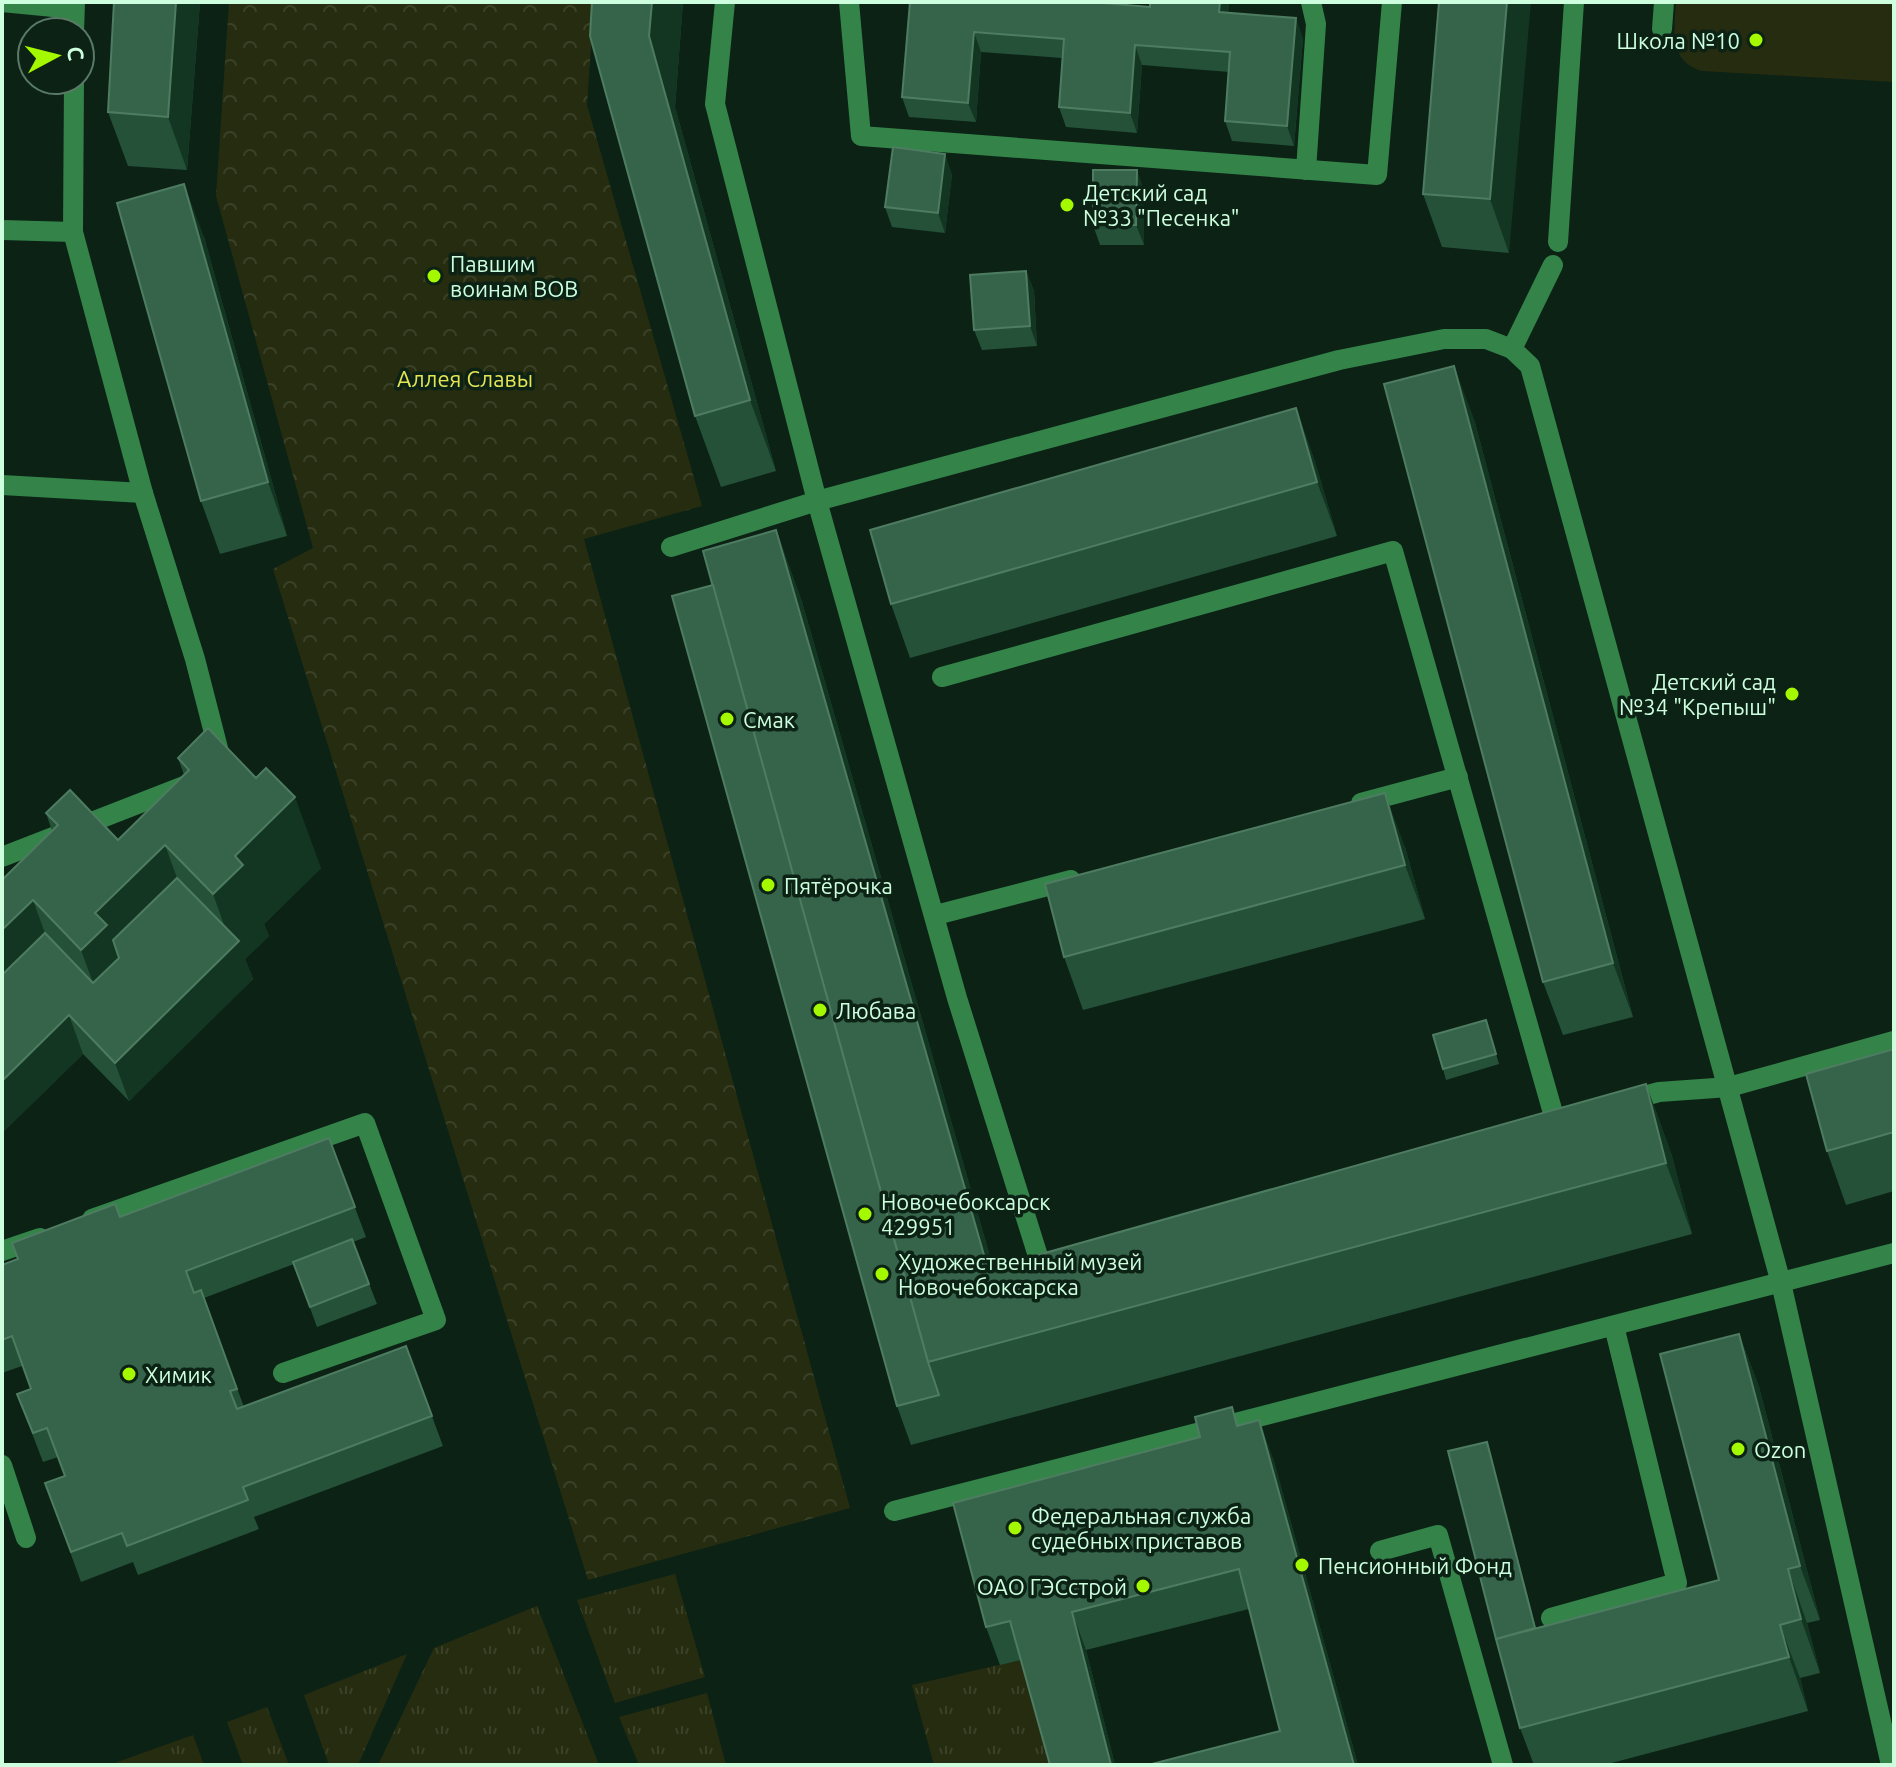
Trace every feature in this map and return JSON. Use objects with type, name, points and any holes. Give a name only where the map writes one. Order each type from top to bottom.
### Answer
[{"type":"lane","points":[[2,2],[75,6]]},
{"type":"lane","points":[[725,2],[715,104],[817,501],[957,998],[1043,1272],[1073,1263]]},
{"type":"lane","points":[[849,2],[861,136],[1377,175],[1392,2]]},
{"type":"lane","points":[[1306,170],[1316,24],[1311,2]]},
{"type":"lane","points":[[1558,242],[1574,2]]},
{"type":"lane","points":[[1662,29],[1664,2]]},
{"type":"lane","points":[[2,857],[223,770],[195,659],[143,493],[73,232],[74,96]]},
{"type":"lane","points":[[2,230],[73,232]]},
{"type":"lane","points":[[1512,349],[1553,265]]},
{"type":"lane","points":[[671,547],[817,501],[1339,360],[1444,339],[1486,339],[1512,349],[1530,366],[1781,1283],[1891,1765]]},
{"type":"lane","points":[[2,485],[143,493]]},
{"type":"lane","points":[[942,677],[1393,551],[1555,1120]]},
{"type":"lane","points":[[1335,810],[1458,777]]},
{"type":"lane","points":[[936,915],[1089,875]]},
{"type":"lane","points":[[1600,1108],[1659,1092],[1729,1087],[1894,1041]]},
{"type":"lane","points":[[2,1251],[365,1123],[436,1320],[283,1373]]},
{"type":"lane","points":[[894,1511],[1894,1253]]},
{"type":"lane","points":[[1551,1618],[1677,1583],[1614,1326]]},
{"type":"lane","points":[[2,1467],[26,1538]]},
{"type":"lane","points":[[1380,1551],[1438,1535],[1503,1765]]},
{"type":"green space","name":"Аллея Славы","points":[[229,2],[594,2],[587,105],[702,506],[584,539],[850,1508],[588,1580],[273,569],[313,548],[216,196]]},
{"type":"green space","name":"Школа №10","points":[[1676,2],[1894,2],[1894,82],[1702,71],[1691,67],[1679,53],[1676,44]]},
{"type":"green space","points":[[675,1574],[705,1677],[615,1703],[577,1600]]},
{"type":"green space","points":[[537,1606],[599,1765],[378,1765],[434,1648]]},
{"type":"green space","points":[[407,1654],[358,1765],[329,1765],[304,1695]]},
{"type":"green space","points":[[1024,1659],[1053,1765],[934,1765],[912,1685]]},
{"type":"green space","points":[[707,1693],[726,1765],[639,1765],[619,1717]]},
{"type":"green space","points":[[267,1707],[289,1765],[243,1765],[227,1722]]},
{"type":"green space","points":[[193,1735],[204,1765],[109,1765]]},
{"type":"building","points":[[114,2],[176,2],[168,117],[108,112]]},
{"type":"building","points":[[592,2],[652,2],[649,36],[750,400],[695,416],[590,36]]},
{"type":"building","points":[[910,2],[1091,2],[1150,7],[1150,2],[1220,2],[1219,12],[1296,18],[1287,126],[1225,121],[1230,52],[1135,45],[1130,113],[1059,107],[1064,39],[974,32],[968,103],[902,97]]},
{"type":"building","points":[[1439,2],[1507,2],[1490,199],[1423,194]]},
{"type":"building","points":[[893,147],[945,154],[938,213],[885,207]]},
{"type":"building","points":[[1093,170],[1137,170],[1136,225],[1093,225]]},
{"type":"building","points":[[184,184],[268,482],[201,501],[117,203]]},
{"type":"building","points":[[1026,271],[1030,326],[974,330],[970,275]]},
{"type":"building","points":[[1454,366],[1613,963],[1543,982],[1384,384]]},
{"type":"building","points":[[1296,408],[1317,482],[891,604],[870,530]]},
{"type":"building","points":[[776,530],[988,1269],[1646,1084],[1666,1163],[928,1362],[703,551]]},
{"type":"building","points":[[713,585],[939,1395],[897,1406],[672,596]]},
{"type":"building","points":[[208,728],[256,778],[266,768],[295,797],[235,856],[243,865],[213,894],[165,845],[95,913],[107,925],[81,950],[33,900],[2,930],[2,880],[58,825],[46,813],[70,790],[118,840],[189,770],[178,758]]},
{"type":"building","points":[[1385,793],[1405,865],[1064,957],[1045,884]]},
{"type":"building","points":[[177,878],[239,941],[115,1063],[69,1015],[2,1081],[2,975],[45,933],[93,983],[119,958],[113,940]]},
{"type":"building","points":[[1486,1020],[1496,1054],[1443,1069],[1433,1035]]},
{"type":"building","points":[[1894,1049],[1894,1132],[1827,1151],[1806,1074]]},
{"type":"building","name":"Химик","points":[[329,1138],[355,1207],[186,1271],[194,1293],[201,1290],[237,1389],[230,1391],[237,1409],[406,1346],[432,1416],[243,1487],[248,1500],[127,1546],[122,1533],[71,1552],[45,1483],[65,1476],[47,1428],[33,1433],[17,1394],[31,1389],[12,1336],[2,1340],[2,1265],[18,1259],[12,1243],[115,1204],[120,1217]]},
{"type":"building","points":[[352,1239],[369,1284],[310,1307],[293,1262]]},
{"type":"building","points":[[1739,1334],[1800,1566],[1788,1569],[1801,1619],[1780,1625],[1789,1657],[1520,1728],[1496,1639],[1719,1580],[1660,1354]]},
{"type":"building","name":"ОАО ГЭСстрой","points":[[1232,1407],[1237,1426],[1259,1420],[1354,1765],[1148,1765],[1280,1731],[1239,1569],[1072,1612],[1111,1765],[1050,1765],[1010,1621],[986,1627],[953,1503],[1200,1437],[1195,1417]]},
{"type":"building","points":[[1487,1442],[1535,1628],[1496,1639],[1448,1451]]},
{"type":"place","name":"Школа №10","points":[[1756,40]]},
{"type":"place","name":"Детский сад №33 \"Песенка\"","points":[[1067,205]]},
{"type":"place","name":"Павшим воинам ВОВ","points":[[434,276]]},
{"type":"place","name":"Детский сад №34 \"Крепыш\"","points":[[1792,694]]},
{"type":"place","name":"Смак","points":[[727,719]]},
{"type":"place","name":"Пятёрочка","points":[[768,885]]},
{"type":"place","name":"Любава","points":[[820,1010]]},
{"type":"place","name":"Новочебоксарск 429951","points":[[865,1214]]},
{"type":"place","name":"Художественный музей Новочебоксарска","points":[[882,1274]]},
{"type":"place","name":"Химик","points":[[129,1374]]},
{"type":"place","name":"Ozon","points":[[1738,1449]]},
{"type":"place","name":"Федеральная служба судебных приставов","points":[[1015,1528]]},
{"type":"place","name":"Пенсионный Фонд","points":[[1302,1565]]},
{"type":"place","name":"ОАО ГЭСстрой","points":[[1143,1586]]}]
